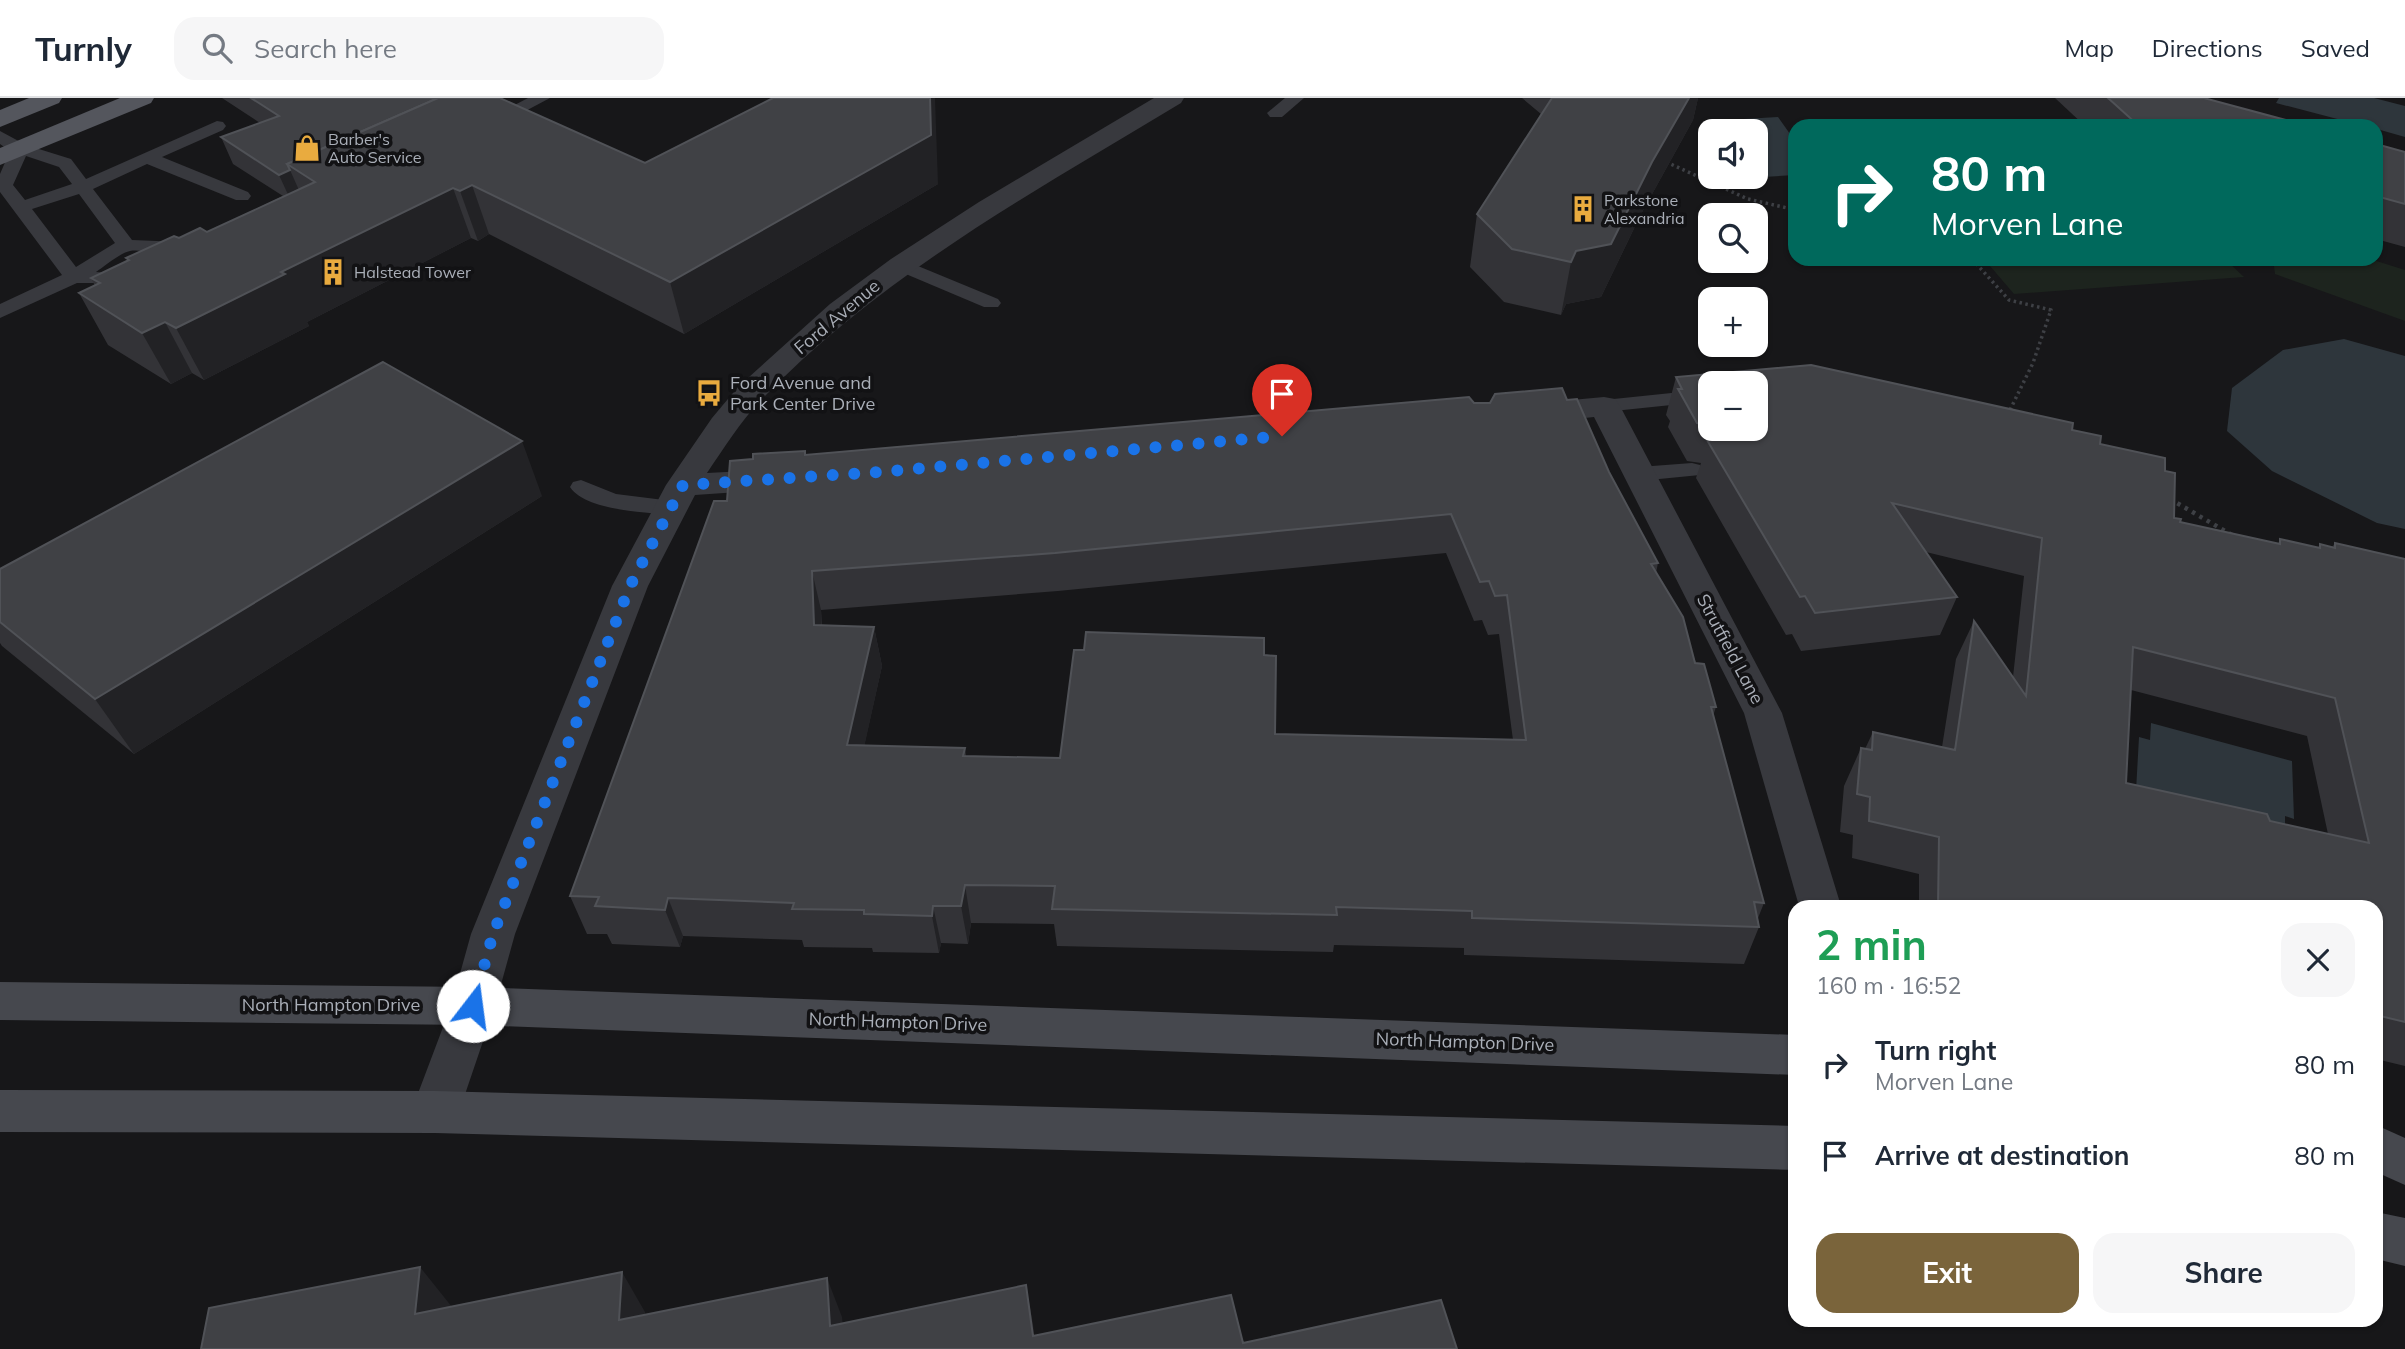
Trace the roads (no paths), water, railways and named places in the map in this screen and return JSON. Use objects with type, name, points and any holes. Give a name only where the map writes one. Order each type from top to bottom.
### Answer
[{"type":"main road","points":[[0,120],[50,98]]},
{"type":"main road","points":[[7,148],[142,98]]},
{"type":"street","name":"Ford Avenue","points":[[435,1112],[473,1006],[493,934],[630,586],[678,497],[723,425],[748,394],[840,310],[901,265],[989,208],[1172,98]]},
{"type":"street","points":[[1497,417],[1604,406]]},
{"type":"street","name":"Strutfield Lane","points":[[1604,406],[1763,713],[1818,900]]},
{"type":"street","points":[[678,497],[814,476]]},
{"type":"street","name":"North Hampton Drive","points":[[0,1001],[473,1006],[1788,1055]]},
{"type":"street","points":[[0,1111],[435,1112],[1788,1147]]},
{"type":"street","points":[[2383,1151],[2405,1163]]},
{"type":"street","points":[[2383,1237],[2405,1242]]},
{"type":"lane","points":[[477,128],[542,98]]},
{"type":"lane","points":[[1276,113],[1296,98]]},
{"type":"lane","points":[[515,111],[540,122]]},
{"type":"lane","points":[[20,207],[82,187],[217,126]]},
{"type":"lane","points":[[126,245],[65,163],[7,148],[4,185],[74,278],[119,281],[142,276]]},
{"type":"lane","points":[[148,159],[167,164],[242,196]]},
{"type":"lane","points":[[0,312],[74,278],[126,245],[201,250],[176,270]]},
{"type":"lane","points":[[901,265],[991,303]]},
{"type":"lane","points":[[1604,406],[1698,397]]},
{"type":"lane","points":[[1639,474],[1692,470]]},
{"type":"lane","points":[[581,487],[611,501],[678,497]]},
{"type":"place","name":"Barber's Auto Service","points":[[307,148]]},
{"type":"place","name":"Parkstone Alexandria","points":[[1583,209]]},
{"type":"place","name":"Halstead Tower","points":[[333,272]]},
{"type":"place","name":"Ford Avenue and Park Center Drive","points":[[709,393]]}]
